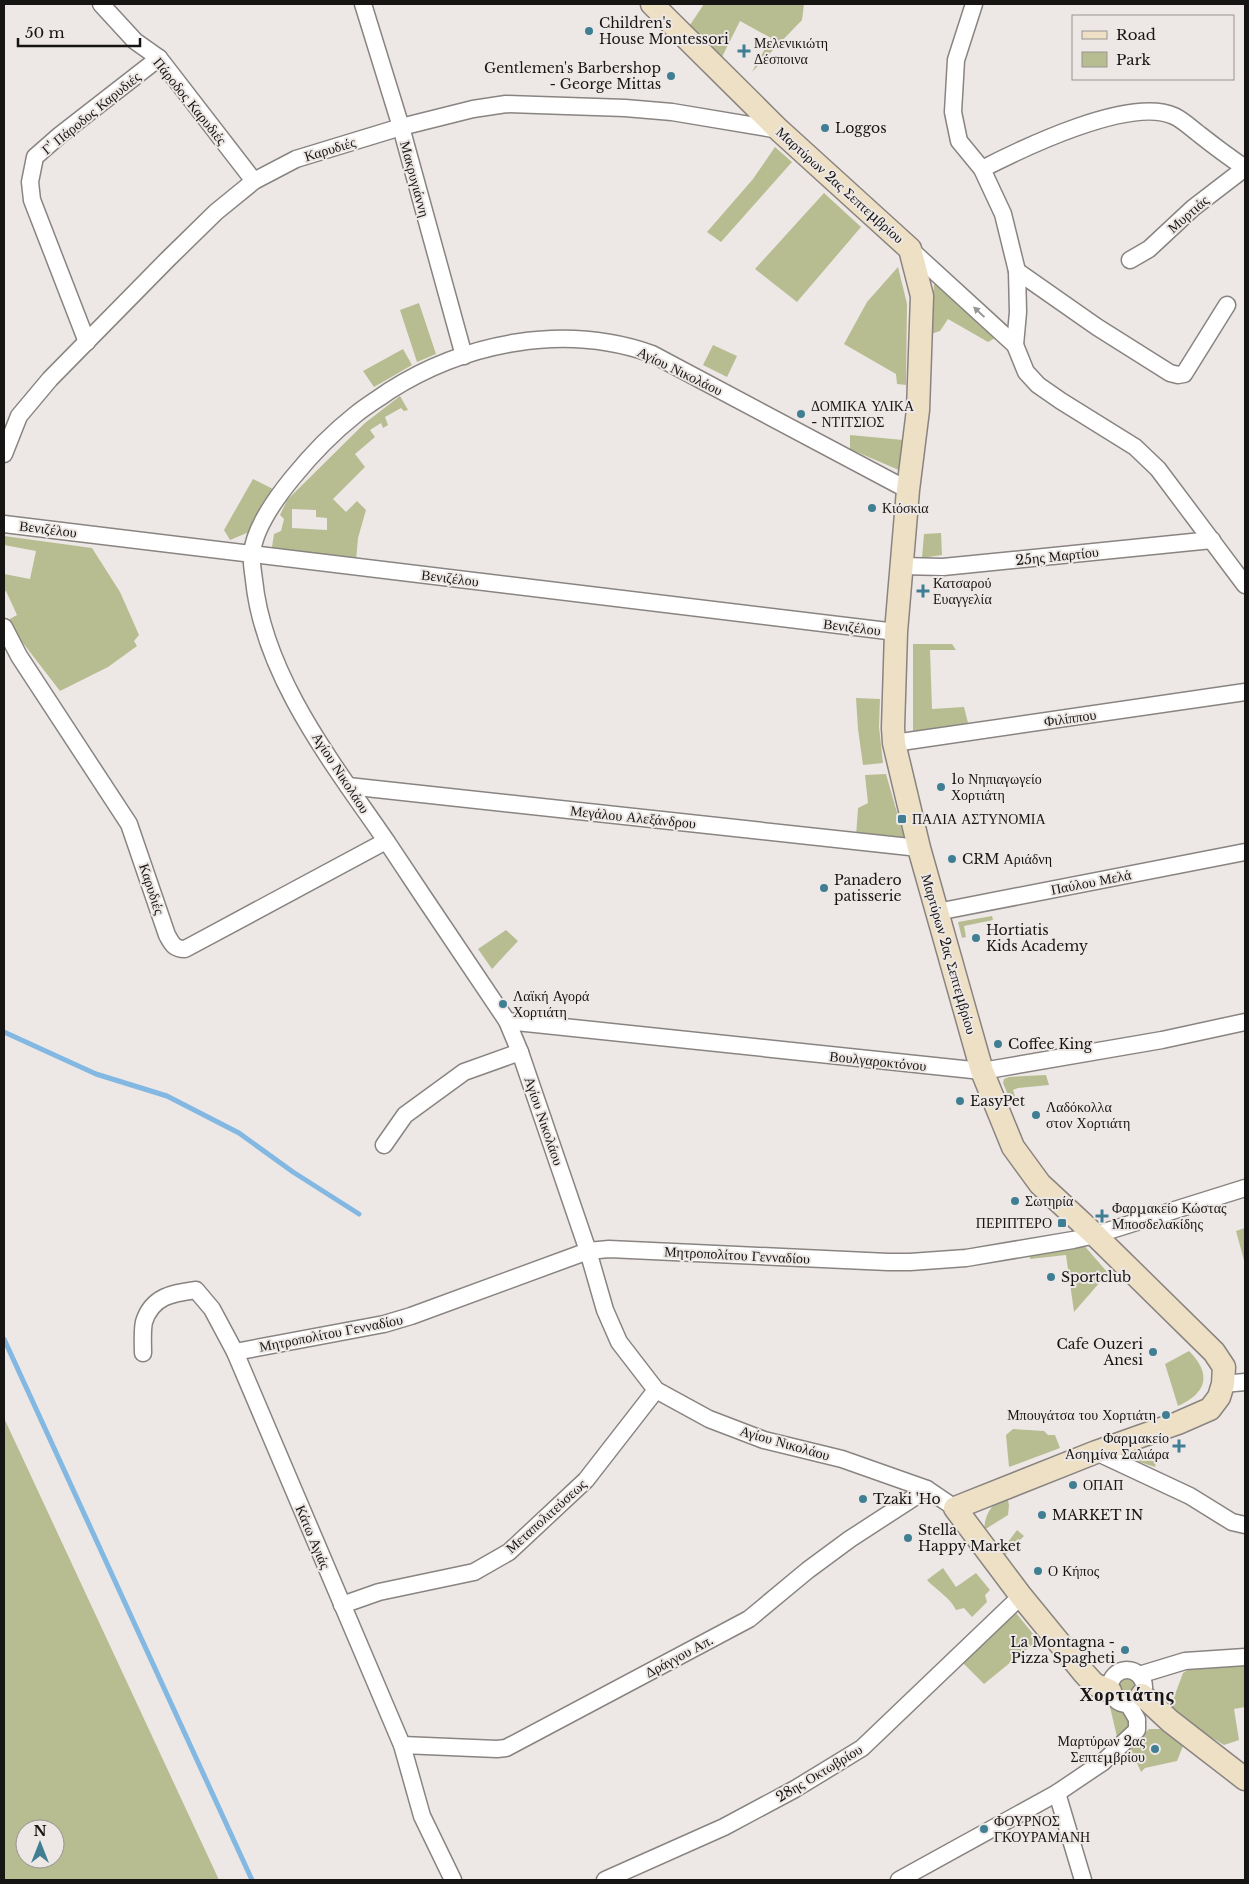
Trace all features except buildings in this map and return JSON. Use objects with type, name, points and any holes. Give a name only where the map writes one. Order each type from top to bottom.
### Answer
[{"type":"street","name":"Πάροδος Καρυδιές","points":[[101,4],[135,41],[159,58],[254,181]]},
{"type":"street","name":"Μακρυγιάννη","points":[[363,4],[401,127],[464,356]]},
{"type":"street","name":"Μαρτύρων 2ας Σεπτεμβρίου","points":[[652,4],[779,130],[910,249],[922,296],[918,410],[908,490],[896,632],[893,728],[894,743],[919,848],[982,1071],[1013,1147],[1040,1184],[1095,1235],[1214,1352],[1224,1367],[1223,1384]]},
{"type":"street","points":[[974,4],[956,60],[953,112],[959,141],[982,169],[1003,214],[1017,272],[1018,312],[1015,345]]},
{"type":"street","name":"Γ' Πάροδος Καρυδιές","points":[[87,342],[32,200],[31,172],[35,157],[159,58]]},
{"type":"street","name":"Καρυδιές","points":[[4,454],[19,416],[50,379],[216,212],[254,181],[296,159],[401,127],[474,109],[506,104],[624,108],[672,112],[779,130]]},
{"type":"street","points":[[982,169],[1020,150],[1086,124],[1138,111],[1161,112],[1176,116],[1245,168]]},
{"type":"street","name":"Μυρτιάς","points":[[1130,260],[1149,248],[1193,208],[1245,168]]},
{"type":"street","points":[[910,249],[1015,345],[1026,372],[1038,385],[1135,447],[1158,469],[1245,585]]},
{"type":"street","points":[[1017,272],[1097,327],[1170,373],[1178,375],[1184,374],[1227,305]]},
{"type":"street","name":"Αγίου Νικολάου","points":[[908,490],[652,354],[635,348],[601,342],[549,339],[491,346],[422,372],[391,390],[348,421],[322,446],[286,486],[266,515],[256,534],[252,554],[256,596],[274,657],[300,709],[348,786],[507,1022],[520,1052],[588,1251],[605,1310],[619,1342],[656,1390],[709,1419],[764,1440],[842,1459],[928,1489],[955,1508]]},
{"type":"street","name":"Βενιζέλου","points":[[4,524],[896,632]]},
{"type":"street","name":"25ης Μαρτίου","points":[[902,566],[943,567],[1212,540]]},
{"type":"street","name":"Καρυδιές","points":[[4,628],[29,671],[129,824],[167,935],[172,945],[177,948],[185,948],[386,841]]},
{"type":"street","name":"Φιλίππου","points":[[894,743],[1245,692]]},
{"type":"street","name":"Μεγάλου Αλεξάνδρου","points":[[348,786],[919,848]]},
{"type":"street","name":"Παύλου Μελά","points":[[937,912],[1245,852]]},
{"type":"street","name":"Βουλγαροκτόνου","points":[[507,1022],[982,1071],[1162,1040],[1245,1022]]},
{"type":"street","points":[[384,1145],[405,1115],[464,1072],[520,1052]]},
{"type":"street","name":"Μητροπολίτου Γενναδίου","points":[[235,1352],[346,1331],[411,1316],[588,1251],[609,1249],[910,1262],[966,1258],[1044,1246],[1095,1235],[1245,1188]]},
{"type":"street","name":"Κάτω Αγιάς","points":[[143,1353],[144,1323],[154,1302],[175,1293],[196,1290],[212,1309],[235,1352],[402,1745],[422,1816],[453,1880]]},
{"type":"street","points":[[1245,1382],[1223,1384],[1219,1397],[1210,1409],[1178,1423],[1096,1452],[955,1508],[1021,1596],[1094,1684],[1130,1691],[1245,1780]]},
{"type":"street","name":"Μεταπολιτεύσεως","points":[[342,1606],[379,1592],[474,1572],[509,1552],[586,1480],[656,1390]]},
{"type":"street","points":[[1096,1452],[1190,1496],[1232,1522],[1245,1525]]},
{"type":"street","name":"Δράγγου Απ.","points":[[402,1745],[506,1748],[749,1619],[815,1564],[928,1489]]},
{"type":"street","name":"28ης Οκτωβρίου","points":[[605,1880],[724,1827],[795,1789],[862,1748],[1021,1596]]},
{"type":"street","points":[[1130,1691],[1185,1661],[1245,1657]]},
{"type":"street","points":[[899,1880],[1057,1793],[1103,1762],[1137,1730],[1137,1719],[1130,1691]]},
{"type":"street","points":[[1057,1793],[1083,1880]]},
{"type":"green space","points":[[704,4],[804,4],[802,20],[752,72],[771,38],[740,21],[722,57],[690,25]]},
{"type":"green space","points":[[775,147],[792,162],[721,242],[707,232],[753,179]]},
{"type":"green space","points":[[824,193],[861,227],[797,302],[755,269]]},
{"type":"green space","points":[[898,267],[907,304],[906,385],[897,384],[896,374],[844,344],[867,302]]},
{"type":"green space","points":[[934,283],[997,337],[988,342],[948,319],[940,331],[931,334]]},
{"type":"green space","points":[[419,303],[436,354],[417,362],[400,310]]},
{"type":"green space","points":[[713,345],[737,356],[727,377],[703,365]]},
{"type":"green space","points":[[403,349],[412,365],[374,387],[363,371]]},
{"type":"green space","points":[[400,396],[408,410],[404,411],[401,408],[385,417],[388,425],[383,428],[381,423],[370,430],[375,437],[355,454],[365,467],[333,499],[346,512],[357,501],[366,510],[358,538],[356,561],[278,553],[272,547],[274,534],[281,531],[284,519],[280,515],[287,500],[365,423]],"holes":[[[292,509],[316,510],[316,517],[327,518],[327,530],[292,528]]]},
{"type":"green space","points":[[850,435],[903,440],[901,471],[850,449]]},
{"type":"green space","points":[[253,479],[273,489],[249,532],[230,540],[224,530]]},
{"type":"green space","points":[[941,533],[942,555],[922,558],[924,534]]},
{"type":"green space","points":[[4,536],[92,548],[120,592],[139,635],[134,641],[137,646],[108,667],[60,691],[6,621],[17,615],[6,591],[4,592],[4,574],[30,579],[36,551],[4,545]]},
{"type":"green space","points":[[913,644],[952,644],[956,650],[930,650],[932,709],[964,707],[969,727],[913,735]]},
{"type":"green space","points":[[856,698],[880,699],[879,727],[883,763],[863,765]]},
{"type":"green space","points":[[886,774],[904,837],[856,837],[858,808],[868,803],[865,775]]},
{"type":"green space","points":[[992,916],[993,920],[964,926],[966,937],[962,938],[958,922]]},
{"type":"green space","points":[[506,930],[518,941],[492,969],[478,949]]},
{"type":"green space","points":[[1046,1075],[1049,1085],[1013,1090],[1018,1105],[1013,1107],[1003,1083],[1004,1079],[1009,1077]]},
{"type":"green space","points":[[1245,1228],[1245,1264],[1236,1231]]},
{"type":"green space","points":[[1082,1243],[1108,1273],[1074,1312],[1066,1255],[1030,1259],[1029,1251]]},
{"type":"green space","points":[[1189,1351],[1201,1367],[1203,1382],[1195,1395],[1178,1406],[1165,1364]]},
{"type":"green space","points":[[4,1418],[219,1880],[4,1880]]},
{"type":"green space","points":[[1013,1429],[1044,1431],[1048,1435],[1055,1435],[1060,1448],[1009,1467],[1006,1435]]},
{"type":"green space","points":[[1127,1450],[1143,1452],[1144,1459],[1156,1461],[1155,1467],[1121,1456]]},
{"type":"green space","points":[[1007,1496],[1009,1505],[1008,1515],[984,1530],[990,1509]]},
{"type":"green space","points":[[1017,1530],[1024,1536],[1002,1558],[999,1554]]},
{"type":"green space","points":[[943,1568],[956,1587],[976,1573],[990,1590],[985,1595],[987,1602],[972,1617],[964,1608],[956,1610],[947,1597],[927,1580]]},
{"type":"green space","points":[[1012,1608],[1038,1640],[984,1684],[958,1658]]},
{"type":"green space","points":[[1245,1662],[1245,1707],[1234,1709],[1239,1740],[1224,1745],[1171,1713],[1170,1708],[1183,1673],[1189,1669]]},
{"type":"green space","points":[[1127,1677],[1134,1680],[1137,1687],[1134,1694],[1127,1697],[1120,1694],[1117,1687],[1120,1680]]},
{"type":"green space","points":[[1117,1705],[1133,1721],[1133,1724],[1120,1738],[1117,1737],[1110,1707]]},
{"type":"green space","points":[[1149,1729],[1160,1729],[1183,1746],[1177,1761],[1145,1768],[1141,1772],[1130,1748]]},
{"type":"waterway","points":[[4,1032],[96,1074],[167,1096],[239,1133],[293,1172],[359,1214]]},
{"type":"waterway","points":[[4,1339],[252,1880]]},
{"type":"place","name":"Children's House Montessori","points":[[589,31]]},
{"type":"place","name":"Μελενικιώτη Δέσποινα","points":[[744,51]]},
{"type":"place","name":"Gentlemen's Barbershop - George Mittas","points":[[671,76]]},
{"type":"place","name":"Loggos","points":[[825,128]]},
{"type":"place","name":"ΔΟΜΙΚΑ ΥΛΙΚΑ - ΝΤΙΤΣΙΟΣ","points":[[801,414]]},
{"type":"place","name":"Κιόσκια","points":[[872,508]]},
{"type":"place","name":"Κατσαρού Ευαγγελία","points":[[923,591]]},
{"type":"place","name":"1ο Νηπιαγωγείο Χορτιάτη","points":[[941,787]]},
{"type":"place","name":"ΠΑΛΙΑ ΑΣΤΥΝΟΜΙΑ","points":[[902,819]]},
{"type":"place","name":"CRM Αριάδνη","points":[[952,859]]},
{"type":"place","name":"Panadero patisserie","points":[[824,888]]},
{"type":"place","name":"Hortiatis Kids Academy","points":[[976,938]]},
{"type":"place","name":"Λαϊκή Αγορά Χορτιάτη","points":[[503,1004]]},
{"type":"place","name":"Coffee King","points":[[998,1044]]},
{"type":"place","name":"EasyPet","points":[[960,1101]]},
{"type":"place","name":"Λαδόκολλα στον Χορτιάτη","points":[[1036,1115]]},
{"type":"place","name":"Σωτηρία","points":[[1015,1201]]},
{"type":"place","name":"Φαρμακείο Κώστας Μποσδελακίδης","points":[[1102,1216]]},
{"type":"place","name":"ΠΕΡΙΠΤΕΡΟ","points":[[1062,1223]]},
{"type":"place","name":"Sportclub","points":[[1051,1277]]},
{"type":"place","name":"Cafe Ouzeri Anesi","points":[[1153,1352]]},
{"type":"place","name":"Μπουγάτσα του Χορτιάτη","points":[[1166,1415]]},
{"type":"place","name":"Φαρμακείο Ασημίνα Σαλιάρα","points":[[1179,1446]]},
{"type":"place","name":"ΟΠΑΠ","points":[[1073,1485]]},
{"type":"place","name":"Tzaki 'Ho","points":[[863,1499]]},
{"type":"place","name":"MARKET IN","points":[[1042,1515]]},
{"type":"place","name":"Stella Happy Market","points":[[908,1538]]},
{"type":"place","name":"Ο Κήπος","points":[[1038,1571]]},
{"type":"place","name":"La Montagna - Pizza Spagheti","points":[[1125,1650]]},
{"type":"place","name":"Μαρτύρων 2ας Σεπτεμβρίου","points":[[1155,1749]]},
{"type":"place","name":"ΦΟΥΡΝΟΣ ΓΚΟΥΡΑΜΑΝΗ","points":[[984,1829]]},
{"type":"district","name":"Χορτιάτης","points":[[1127,1694]]}]
